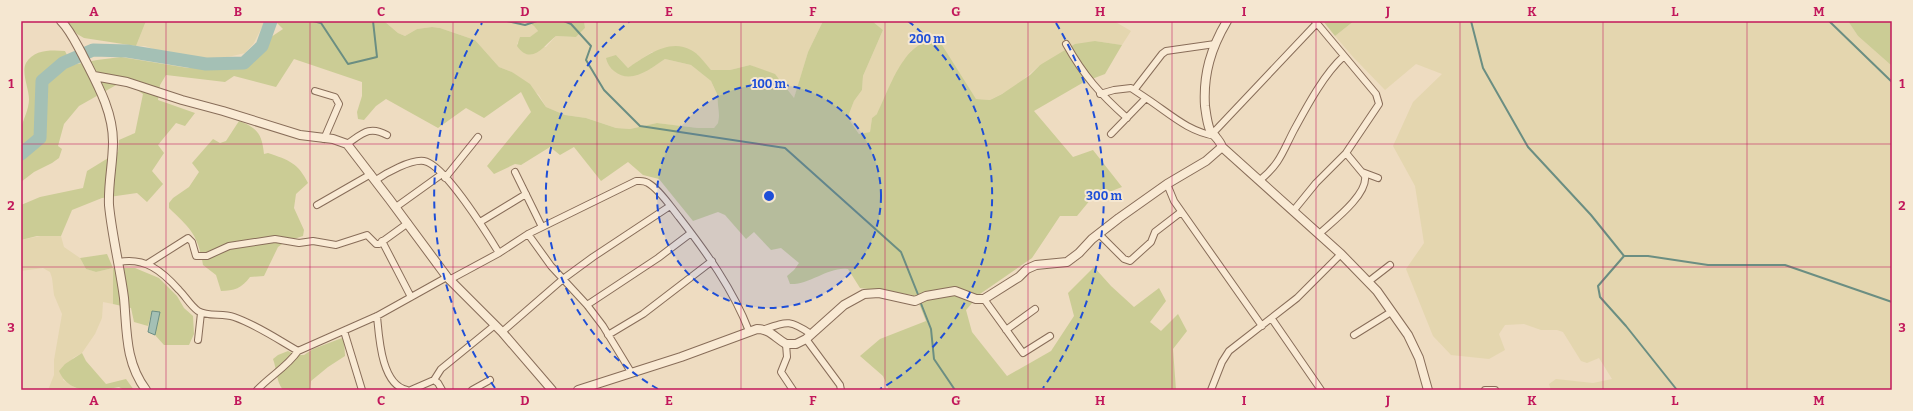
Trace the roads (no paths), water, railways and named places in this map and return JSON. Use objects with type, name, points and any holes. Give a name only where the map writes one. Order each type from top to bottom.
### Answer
[{"type":"street","points":[[61,21],[72,36],[104,97],[112,129],[113,140],[109,204],[119,262],[128,352],[137,375],[146,390]]},
{"type":"street","points":[[1227,21],[1209,58],[1205,85],[1207,118],[1214,135],[1222,147],[1342,254],[1368,282],[1408,335],[1419,358],[1428,390]]},
{"type":"street","points":[[1100,94],[1123,88],[1135,90],[1189,128],[1206,135],[1214,135],[1316,22],[1376,94],[1379,104],[1346,153],[1316,183],[1294,210]]},
{"type":"street","points":[[1066,44],[1078,66],[1100,94],[1127,118]]},
{"type":"street","points":[[1135,90],[1162,54],[1166,51],[1215,44]]},
{"type":"street","points":[[1260,180],[1276,166],[1297,124],[1320,86],[1336,63],[1344,56]]},
{"type":"street","points":[[94,76],[127,82],[286,131],[324,139],[333,139],[347,144],[396,207],[448,278],[502,332],[552,390]]},
{"type":"street","points":[[315,92],[335,98],[339,104],[324,139]]},
{"type":"street","points":[[1111,134],[1146,98]]},
{"type":"street","points":[[347,144],[369,130],[377,130],[387,135]]},
{"type":"street","points":[[396,207],[443,176],[478,137]]},
{"type":"street","points":[[765,329],[786,344],[796,344],[808,336],[844,305],[864,294],[879,293],[914,301],[926,296],[955,291],[976,299],[984,299],[1020,277],[1027,269],[1036,265],[1067,262],[1080,253],[1099,234],[1119,218],[1167,184],[1206,161],[1222,147]]},
{"type":"street","points":[[1319,234],[1359,194],[1366,182],[1362,172],[1346,153]]},
{"type":"street","points":[[317,205],[396,167],[420,161],[430,163],[443,176],[480,222],[499,253]]},
{"type":"street","points":[[515,172],[542,227]]},
{"type":"street","points":[[1362,172],[1378,178]]},
{"type":"street","points":[[257,390],[271,376],[291,361],[298,352],[377,316],[411,297],[499,253],[528,234],[636,181],[647,182],[670,206],[691,233],[712,261],[731,292],[749,331]]},
{"type":"street","points":[[1167,184],[1171,196],[1181,212],[1262,326]]},
{"type":"street","points":[[480,222],[526,194]]},
{"type":"street","points":[[502,332],[563,279],[593,257],[670,206]]},
{"type":"street","points":[[1099,234],[1124,259],[1130,261],[1151,242],[1156,232],[1181,212]]},
{"type":"street","points":[[147,264],[188,238],[192,242],[196,256],[198,257],[207,256],[228,246],[275,239],[299,243],[313,241],[336,245],[364,235],[370,236],[376,244],[382,242],[408,224]]},
{"type":"street","points":[[587,305],[658,258],[691,233]]},
{"type":"street","points":[[528,234],[544,258],[587,305],[631,372]]},
{"type":"street","points":[[382,242],[411,297]]},
{"type":"street","points":[[1211,390],[1225,356],[1297,298],[1342,254]]},
{"type":"street","points":[[119,262],[135,261],[147,264],[174,285],[192,306],[201,313],[232,316],[263,331],[298,352]]},
{"type":"street","points":[[608,335],[643,314],[712,261]]},
{"type":"street","points":[[1368,282],[1390,265]]},
{"type":"street","points":[[984,299],[1023,353],[1050,336]]},
{"type":"street","points":[[1006,330],[1035,309]]},
{"type":"street","points":[[1354,335],[1391,312]]},
{"type":"street","points":[[198,340],[201,313]]},
{"type":"street","points":[[377,316],[384,363],[398,384],[407,390]]},
{"type":"street","points":[[1272,319],[1321,390]]},
{"type":"street","points":[[578,390],[681,357],[749,331],[765,329],[784,322],[793,322],[808,336],[840,386],[841,390]]},
{"type":"street","points":[[411,390],[434,380],[441,369],[495,325]]},
{"type":"street","points":[[344,330],[362,390]]},
{"type":"street","points":[[786,344],[786,357],[781,368],[781,372],[793,390]]},
{"type":"street","points":[[434,380],[440,384],[442,390]]},
{"type":"street","points":[[472,390],[490,380]]},
{"type":"street","points":[[1485,390],[1495,390]]},
{"type":"waterway","points":[[21,154],[40,138],[42,81],[63,63],[93,50],[127,51],[206,64],[244,63],[262,46],[271,21]]},
{"type":"waterway","points":[[313,21],[321,23],[348,64],[377,57],[373,21]]},
{"type":"waterway","points":[[507,21],[525,25],[537,21]]},
{"type":"waterway","points":[[564,21],[571,24],[591,46],[586,60],[604,90],[640,126],[785,148],[901,252],[919,297]]},
{"type":"waterway","points":[[1471,21],[1483,68],[1528,147],[1591,215],[1624,256]]},
{"type":"waterway","points":[[1829,21],[1892,82]]},
{"type":"waterway","points":[[1677,390],[1626,326],[1600,297],[1598,286],[1624,256],[1648,256],[1708,265],[1785,265],[1892,302]]},
{"type":"waterway","points":[[920,301],[931,329],[934,359],[955,390]]}]
